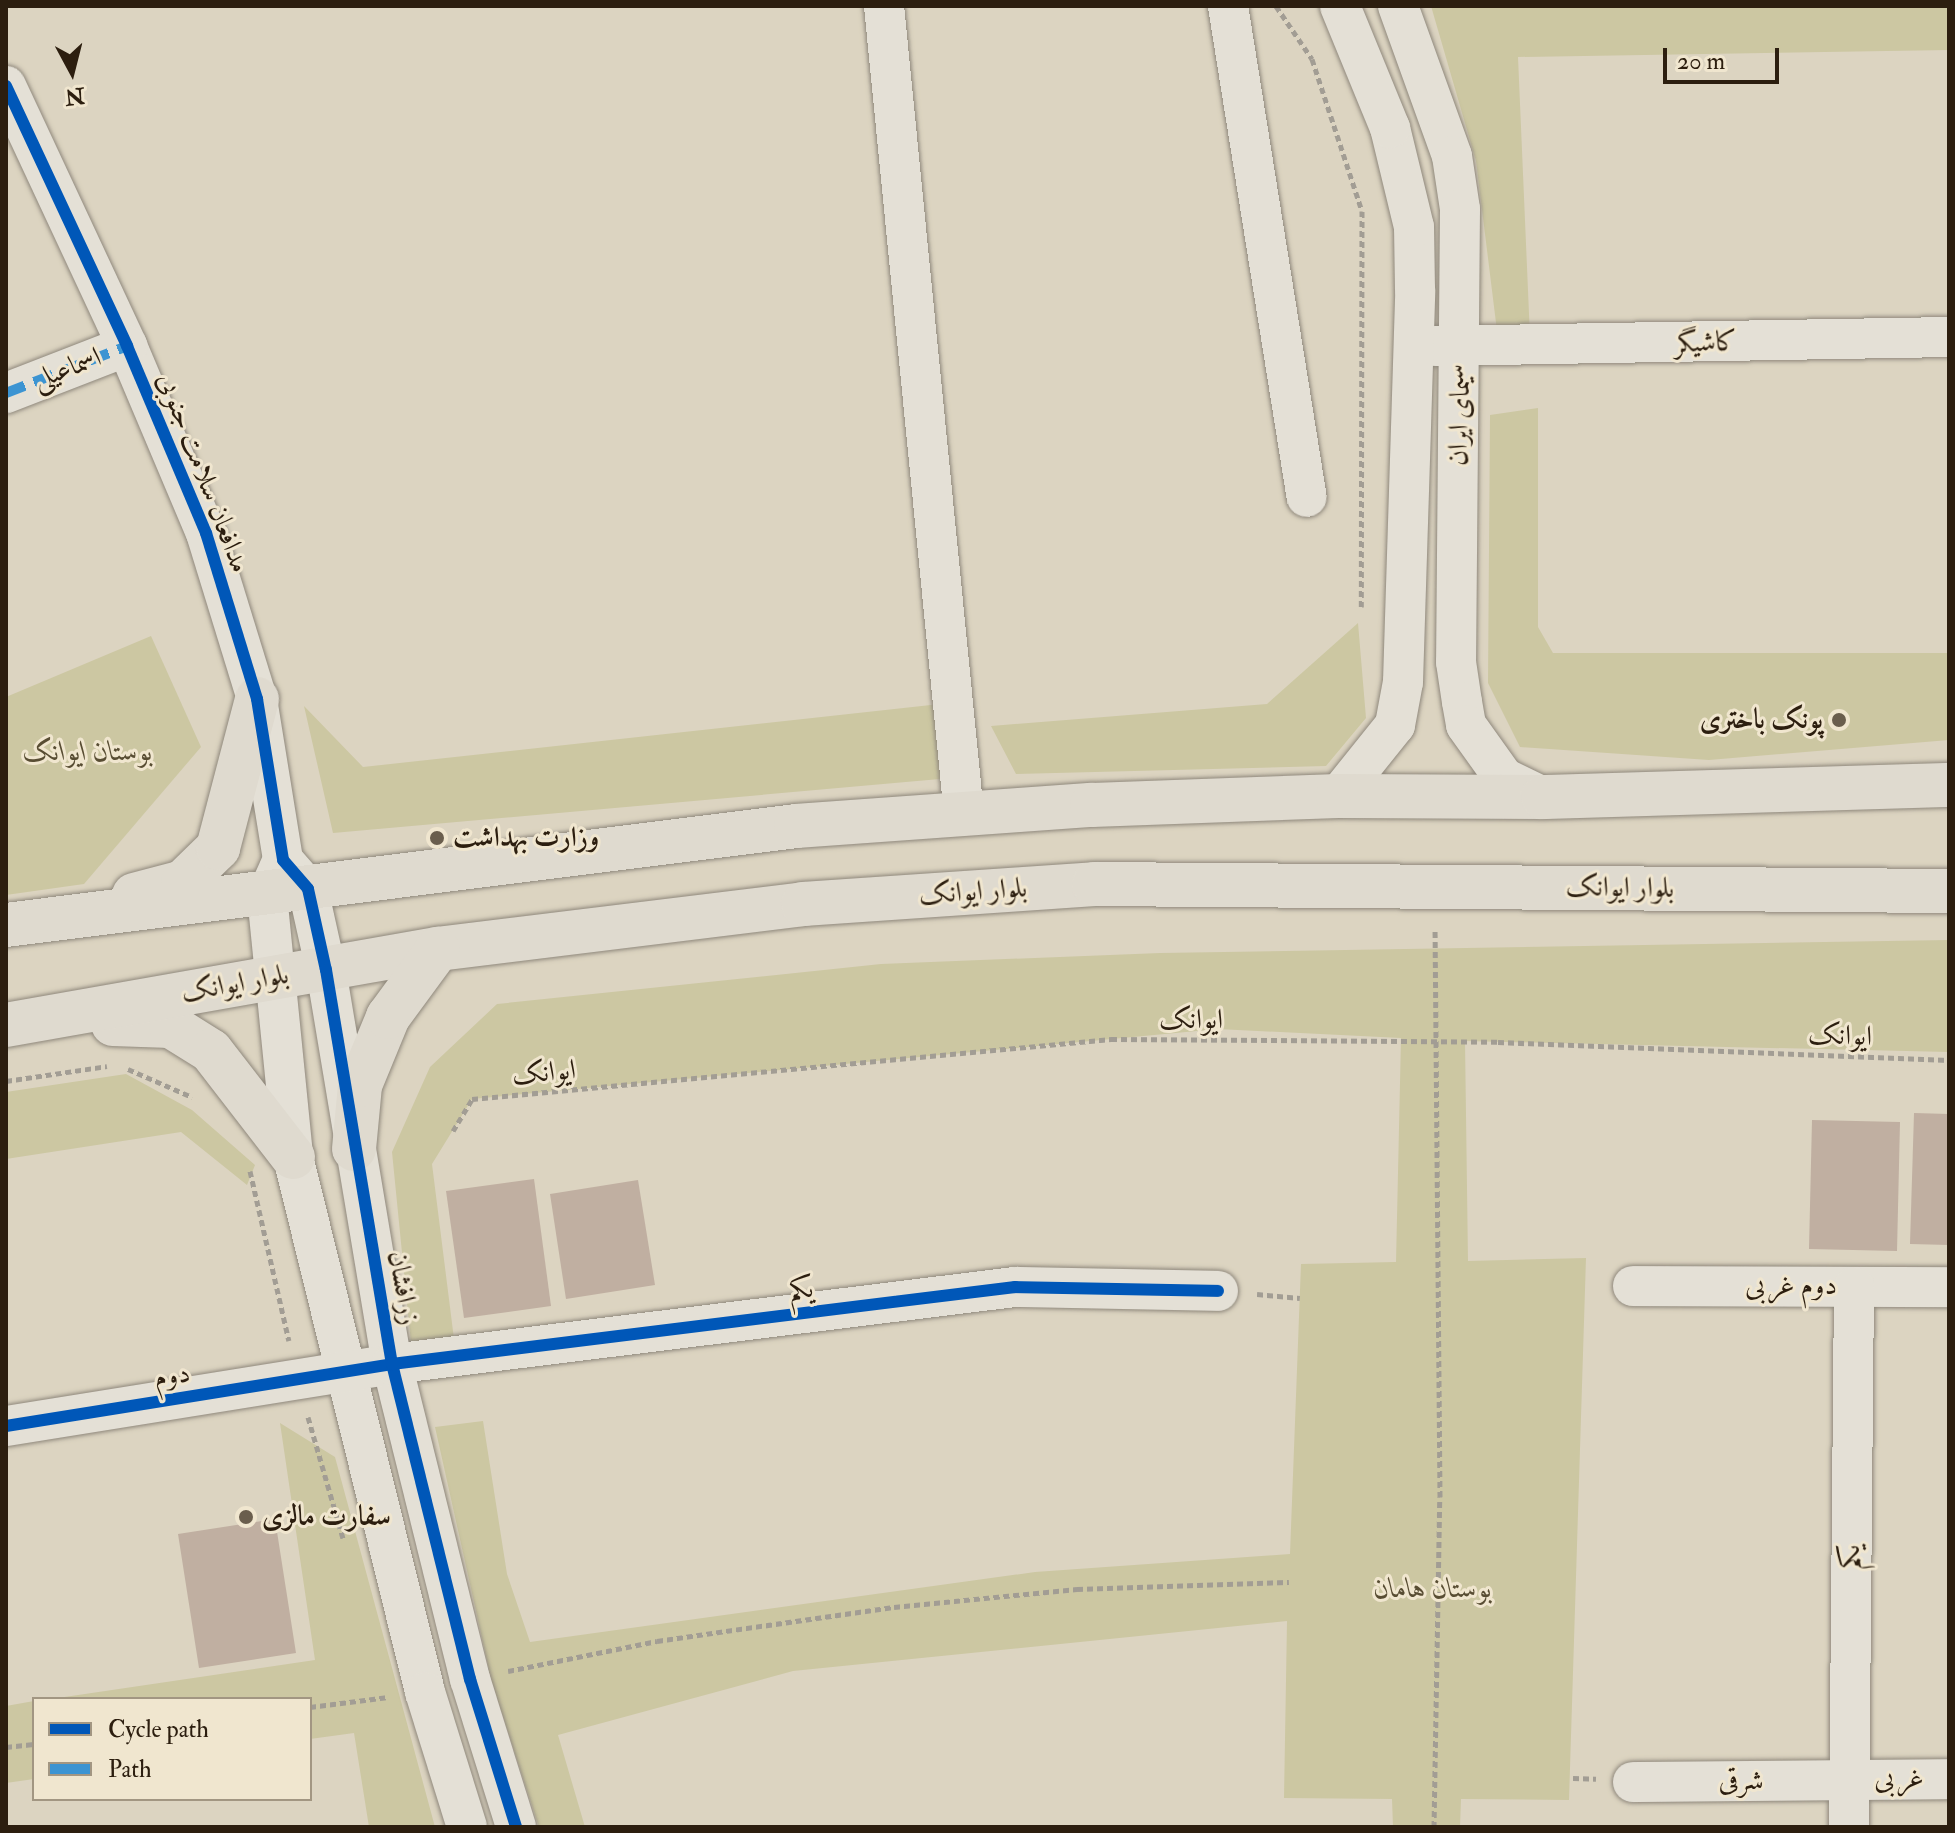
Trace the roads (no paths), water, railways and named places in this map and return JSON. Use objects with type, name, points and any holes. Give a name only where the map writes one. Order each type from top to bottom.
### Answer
[{"type":"main road","points":[[27,922],[183,882],[218,848],[257,699]]},
{"type":"main road","points":[[27,922],[286,882],[796,826],[964,814],[1338,796],[1543,797],[1949,785]]},
{"type":"main road","name":"بلوار ایوانک","points":[[18,1023],[271,975],[326,970],[438,949],[803,904],[1094,884],[1949,891]]},
{"type":"main road","points":[[354,1149],[366,1071],[388,1017],[438,949]]},
{"type":"main road","points":[[18,1023],[171,1026],[211,1051],[293,1157]]},
{"type":"street","points":[[884,6],[964,814]]},
{"type":"street","points":[[1228,6],[1307,497]]},
{"type":"street","name":"سیمای ایران","points":[[1338,796],[1395,725],[1403,682],[1415,344],[1411,213],[1390,128],[1340,6]]},
{"type":"street","name":"سیمای ایران","points":[[1398,6],[1452,156],[1460,209],[1462,350],[1456,647],[1466,725],[1504,778],[1543,797]]},
{"type":"street","name":"مدافعان سلامت جنوبی","points":[[6,86],[127,346],[206,533],[257,699],[286,882]]},
{"type":"street","name":"کاشیگر","points":[[1415,344],[1462,350],[1949,337]]},
{"type":"street","name":"اسماعیلی","points":[[6,393],[127,346]]},
{"type":"street","points":[[286,882],[271,975],[293,1157],[425,1692],[467,1827]]},
{"type":"street","name":"زرافشان","points":[[286,882],[326,970],[392,1364],[470,1679],[516,1827]]},
{"type":"street","name":"دوم غربی","points":[[1633,1286],[1949,1287]]},
{"type":"street","name":"یکم","points":[[346,1373],[392,1364],[1015,1287],[1218,1291]]},
{"type":"street","name":"یکم","points":[[1849,1827],[1854,1287]]},
{"type":"street","name":"دوم","points":[[6,1426],[346,1373]]},
{"type":"street","name":"غربی","points":[[1850,1780],[1949,1779]]},
{"type":"street","name":"شرقی","points":[[1633,1782],[1850,1780]]},
{"type":"place","name":"پونک باختری","points":[[1839,720]]},
{"type":"place","name":"وزارت بهداشت","points":[[437,838]]},
{"type":"place","name":"سفارت مالزی","points":[[246,1517]]},
{"type":"park label","name":"بوستان ایوانک","points":[[88,752]]},
{"type":"park label","name":"بوستان هامان","points":[[1433,1589]]}]
